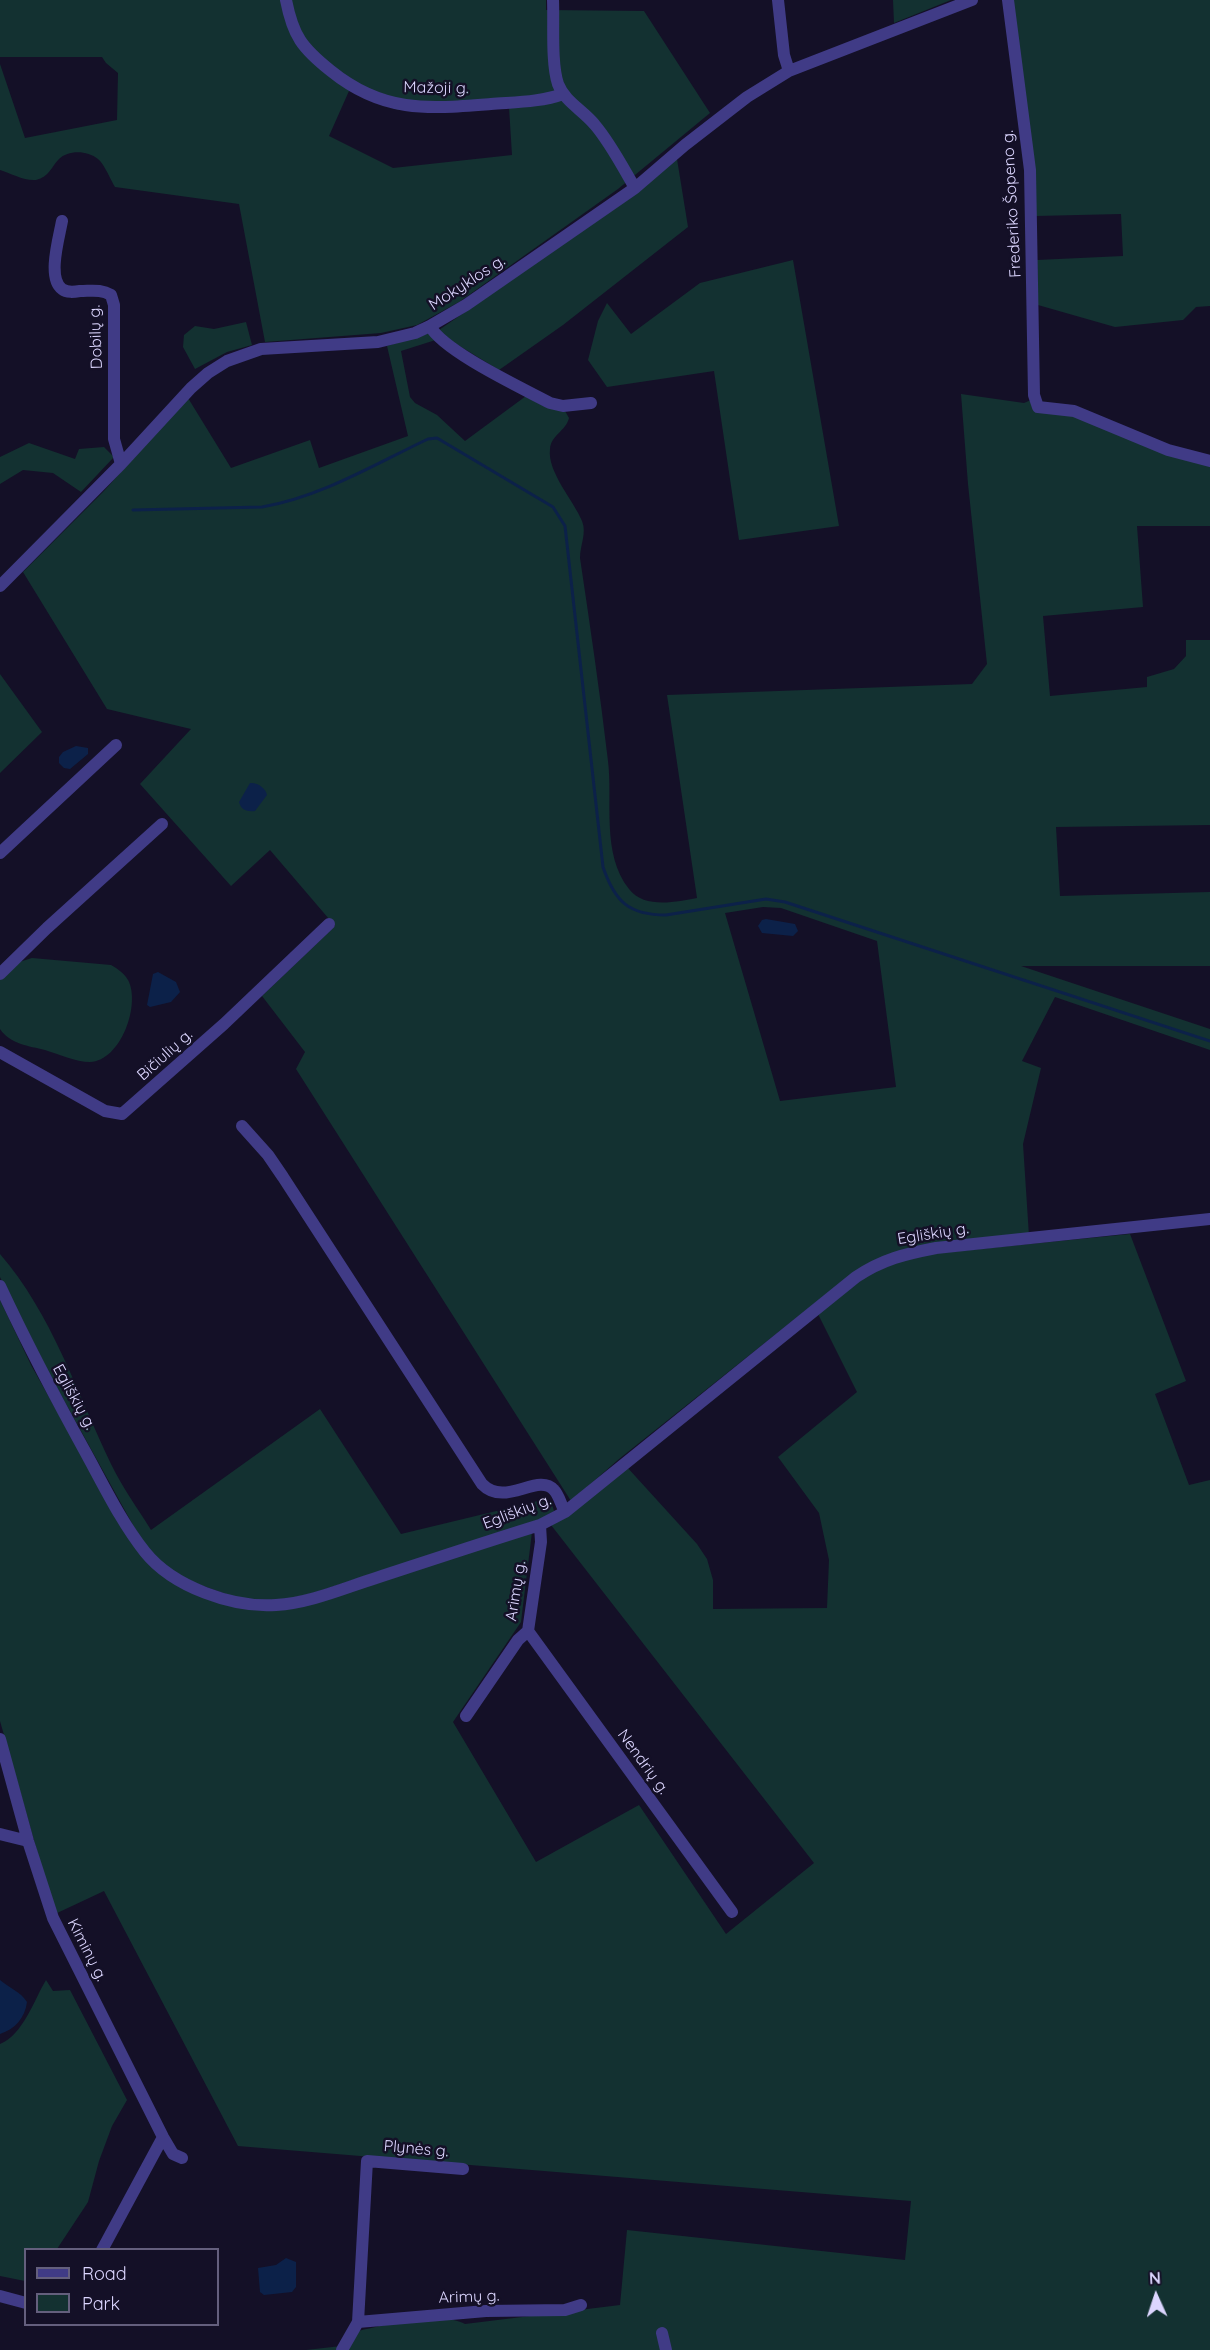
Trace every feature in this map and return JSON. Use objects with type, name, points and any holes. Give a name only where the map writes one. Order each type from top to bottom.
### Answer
[{"type":"street","name":"Mažoji g.","points":[[286,0],[293,28],[309,53],[356,90],[388,103],[413,106],[470,106],[543,99],[563,94]]},
{"type":"street","points":[[553,0],[556,75],[563,94],[599,130],[635,188]]},
{"type":"street","points":[[778,0],[784,56],[789,71]]},
{"type":"street","name":"Mokyklos g.","points":[[2,578],[121,464],[191,388],[208,373],[227,361],[261,349],[378,342],[430,327],[466,305],[635,188],[685,145],[747,97],[789,71],[972,0]]},
{"type":"street","name":"Frederiko Šopeno g.","points":[[1008,0],[1030,170],[1034,395],[1038,407],[1074,411],[1168,450],[1210,461]]},
{"type":"street","name":"Dobilų g.","points":[[62,221],[54,272],[56,282],[62,290],[69,292],[103,290],[111,295],[114,305],[114,439],[121,464]]},
{"type":"street","points":[[430,327],[438,338],[473,362],[550,404],[563,406],[591,403]]},
{"type":"street","points":[[0,853],[116,745]]},
{"type":"street","points":[[0,974],[162,824]]},
{"type":"street","name":"Bičiulių g.","points":[[0,1052],[105,1111],[122,1114],[224,1024],[329,924]]},
{"type":"street","points":[[242,1126],[268,1155],[283,1177],[482,1484],[489,1491],[497,1494],[539,1484],[549,1486],[556,1491],[565,1512]]},
{"type":"street","name":"Egliškių g.","points":[[0,1286],[32,1354],[112,1502],[146,1553],[169,1573],[196,1589],[217,1597],[263,1606],[295,1602],[323,1595],[540,1525],[565,1512],[875,1264],[899,1255],[936,1248],[1210,1219]]},
{"type":"street","name":"Arimų g.","points":[[466,1716],[518,1640],[528,1631],[541,1542],[540,1525]]},
{"type":"street","name":"Nendrių g.","points":[[528,1631],[732,1912]]},
{"type":"street","name":"Kiminų g.","points":[[0,1739],[28,1841],[53,1918],[163,2138],[173,2154],[182,2158]]},
{"type":"street","points":[[0,1834],[28,1841]]},
{"type":"street","points":[[103,2248],[163,2138]]},
{"type":"street","name":"Plynės g.","points":[[358,2322],[367,2161],[463,2169]]},
{"type":"street","points":[[0,2296],[24,2302]]},
{"type":"street","name":"Arimų g.","points":[[358,2322],[486,2311],[565,2310],[581,2305]]},
{"type":"street","points":[[342,2350],[358,2322]]},
{"type":"street","points":[[662,2333],[666,2350]]},
{"type":"green space","points":[[0,0],[546,0],[546,10],[644,11],[710,113],[618,189],[459,302],[417,325],[381,333],[265,342],[239,204],[115,187],[101,162],[94,156],[83,153],[63,156],[47,174],[36,180],[22,178],[0,170],[0,64],[25,138],[117,120],[118,73],[102,57],[0,57]],"holes":[[[349,91],[398,110],[509,107],[512,155],[393,168],[329,136]]]},
{"type":"green space","points":[[893,0],[951,0],[894,23]]},
{"type":"green space","points":[[1012,0],[1210,0],[1210,306],[1196,307],[1183,320],[1115,327],[1038,305],[1037,260],[1123,256],[1121,214],[1036,216]]},
{"type":"green space","points":[[677,159],[688,227],[563,325],[499,370],[445,337],[401,351],[410,397],[415,403],[437,415],[465,441],[526,396],[545,407],[565,411],[569,418],[551,444],[550,458],[557,477],[583,526],[584,535],[580,558],[608,761],[611,844],[620,875],[629,889],[635,895],[652,902],[697,898],[667,695],[972,684],[987,664],[961,394],[1024,403],[1031,400],[1084,417],[1210,464],[1210,526],[1137,526],[1143,607],[1043,616],[1050,696],[1147,687],[1147,677],[1174,669],[1186,656],[1186,640],[1210,640],[1210,825],[1056,827],[1060,896],[1210,892],[1210,966],[1021,966],[1210,1029],[1210,1050],[1055,997],[1022,1061],[1041,1068],[1023,1144],[1029,1236],[944,1243],[850,1275],[619,1459],[571,1501],[296,1069],[305,1052],[262,996],[335,926],[270,850],[231,886],[140,784],[191,729],[107,709],[23,572],[103,492],[188,398],[231,468],[310,440],[319,468],[408,436],[387,346],[439,330],[630,198]],"holes":[[[763,907],[781,908],[877,941],[896,1087],[780,1101],[725,913]]]},
{"type":"green space","points":[[793,260],[839,526],[739,540],[714,371],[607,387],[588,360],[598,321],[607,303],[631,334],[700,283]]},
{"type":"green space","points":[[246,322],[252,345],[227,352],[195,369],[183,347],[184,335],[195,326],[214,329]]},
{"type":"green space","points":[[29,443],[75,459],[79,449],[104,447],[114,457],[81,492],[53,473],[23,470],[0,484],[0,457]]},
{"type":"green space","points":[[0,674],[42,732],[0,773]]},
{"type":"green space","points":[[32,958],[111,965],[125,975],[131,990],[130,1016],[119,1042],[111,1052],[101,1059],[90,1062],[79,1061],[20,1044],[4,1034],[0,1029],[0,979],[16,963]]},
{"type":"green space","points":[[1130,1234],[1186,1381],[1155,1394],[1189,1485],[1210,1480],[1210,2350],[306,2350],[350,2345],[358,2331],[413,2320],[443,2319],[465,2324],[620,2305],[627,2230],[905,2260],[911,2201],[238,2146],[104,1891],[55,1914],[0,1721],[0,1300],[31,1365],[105,1497],[153,1568],[268,1609],[532,1532],[521,1622],[453,1722],[536,1862],[639,1805],[726,1934],[814,1863],[551,1525],[626,1466],[697,1544],[707,1559],[713,1580],[713,1609],[827,1608],[829,1560],[819,1513],[778,1457],[857,1392],[818,1314],[864,1278],[897,1260],[939,1253]]},
{"type":"green space","points":[[0,1254],[18,1277],[49,1328],[111,1464],[151,1530],[320,1409],[401,1534],[542,1500],[551,1501],[554,1511],[541,1519],[313,1593],[288,1599],[257,1601],[226,1595],[196,1584],[157,1559],[141,1538],[29,1337],[0,1277]]},
{"type":"green space","points":[[46,1980],[53,1991],[70,1990],[127,2100],[112,2126],[99,2161],[88,2202],[58,2248],[24,2248],[24,2281],[0,2276],[0,2044],[15,2033]]},
{"type":"water","points":[[76,746],[88,748],[88,754],[70,769],[64,768],[59,763],[59,757],[63,752]]},
{"type":"water","points":[[250,783],[261,786],[267,795],[255,811],[245,810],[239,802]]},
{"type":"water","points":[[762,920],[795,924],[798,931],[793,936],[762,933],[758,926]]},
{"type":"water","points":[[158,972],[176,982],[180,992],[171,1002],[150,1007],[147,1005],[153,974]]},
{"type":"water","points":[[0,1980],[18,1992],[27,2002],[18,2022],[0,2034]]},
{"type":"water","points":[[286,2258],[296,2262],[296,2287],[292,2292],[264,2295],[260,2292],[258,2268],[276,2265]]},
{"type":"waterway","points":[[133,510],[262,507],[284,502],[326,488],[428,439],[437,438],[553,507],[565,526],[603,867],[618,898],[625,904],[642,912],[666,915],[766,899],[785,902],[1210,1041]]}]
